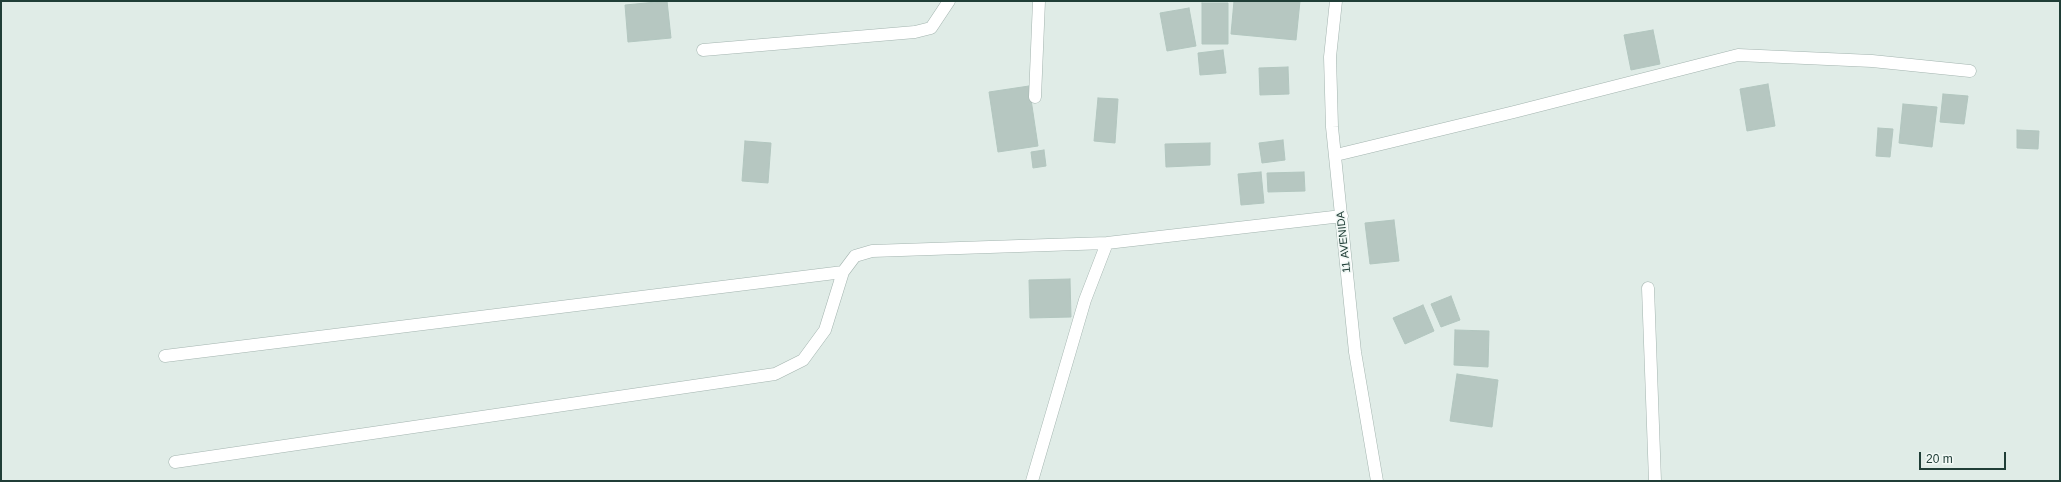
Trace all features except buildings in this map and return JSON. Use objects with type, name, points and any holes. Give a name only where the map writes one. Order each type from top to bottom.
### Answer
[{"type":"street","points":[[703,50],[915,32],[931,28],[949,1]]},
{"type":"street","points":[[1035,97],[1039,1]]},
{"type":"street","name":"11 AVENIDA","points":[[1336,1],[1330,57],[1332,127],[1336,154],[1355,352],[1378,481]]},
{"type":"street","points":[[1336,154],[1514,112],[1738,55],[1872,61],[1970,71]]},
{"type":"street","points":[[175,462],[775,374],[803,360],[825,330],[843,272],[855,256],[872,251],[1107,243],[1342,216]]},
{"type":"street","points":[[1032,481],[1085,300],[1107,243]]},
{"type":"street","points":[[165,356],[843,272]]},
{"type":"street","points":[[1648,288],[1655,481]]}]
